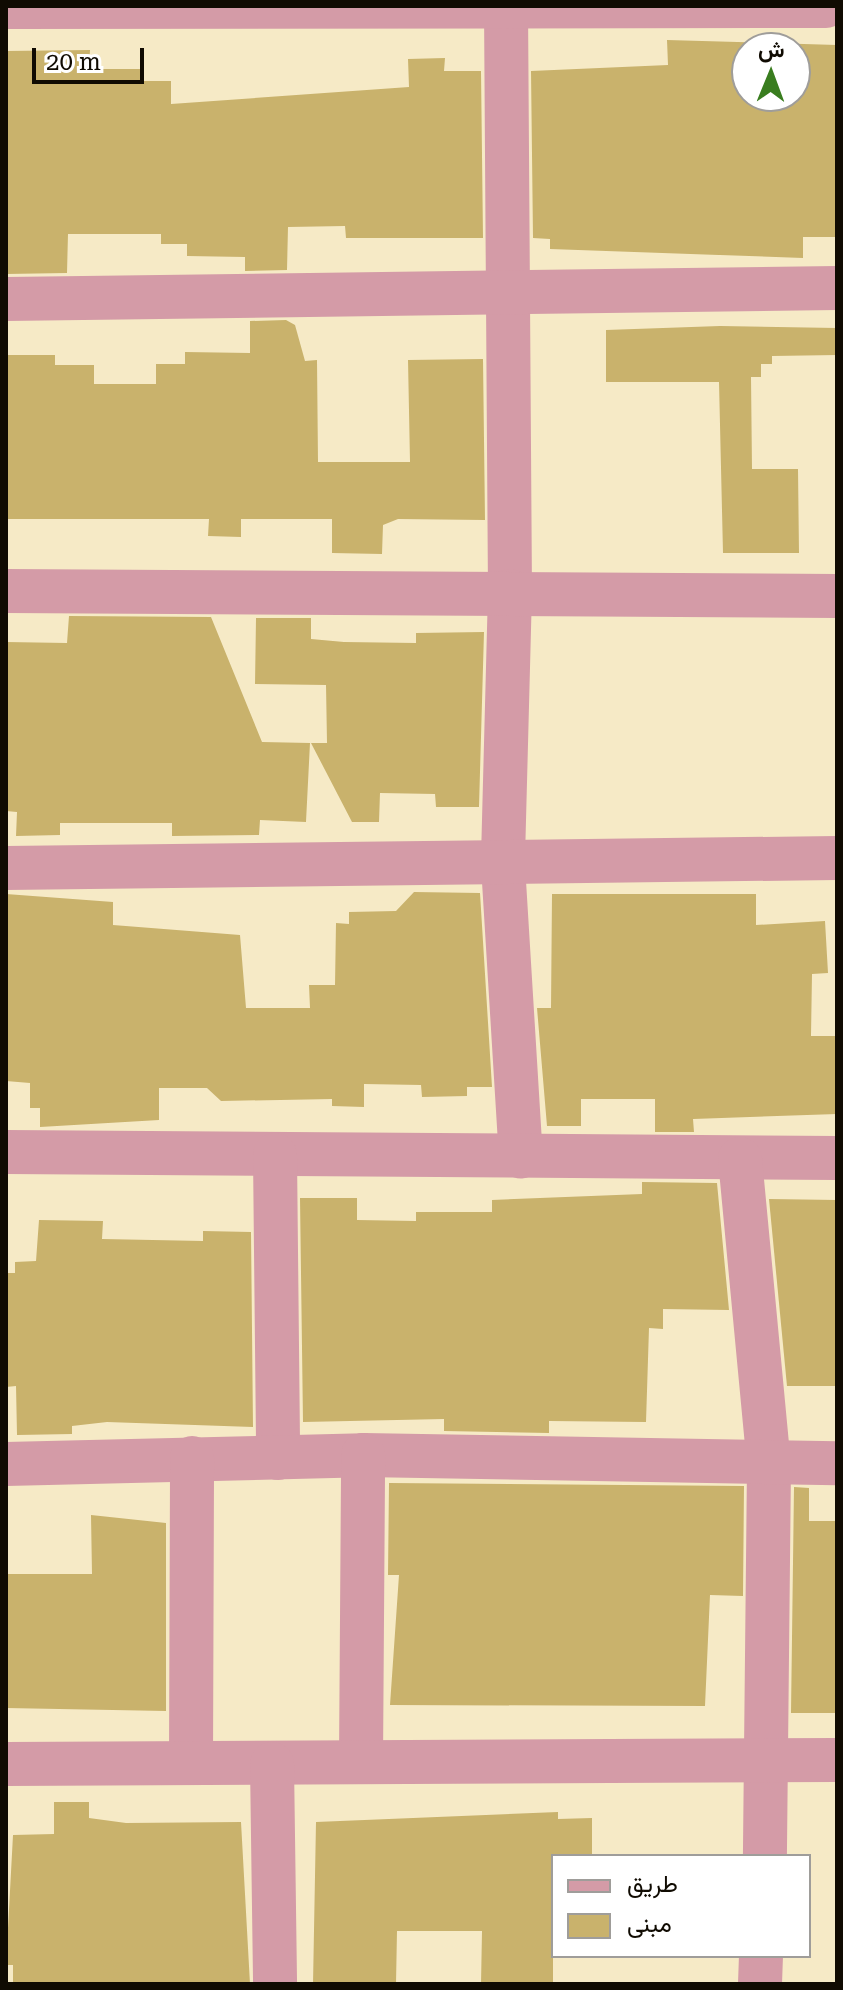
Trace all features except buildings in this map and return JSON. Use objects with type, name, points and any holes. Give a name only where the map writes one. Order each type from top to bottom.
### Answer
[{"type":"street","points":[[6,7],[826,6]]},
{"type":"street","points":[[506,8],[503,294],[510,591],[503,865],[521,1156]]},
{"type":"street","points":[[6,299],[837,288]]},
{"type":"street","points":[[6,591],[510,591],[837,596]]},
{"type":"street","points":[[6,868],[503,865],[837,858]]},
{"type":"street","points":[[6,1152],[837,1158]]},
{"type":"street","points":[[275,1155],[278,1458]]},
{"type":"street","points":[[740,1159],[769,1465],[769,1760],[765,1854]]},
{"type":"street","points":[[361,1762],[363,1455]]},
{"type":"street","points":[[6,1464],[363,1455],[769,1465],[837,1463]]},
{"type":"street","points":[[191,1763],[192,1458]]},
{"type":"street","points":[[6,1764],[837,1760]]},
{"type":"street","points":[[272,1764],[275,1984]]},
{"type":"street","points":[[760,1984],[761,1958]]}]
